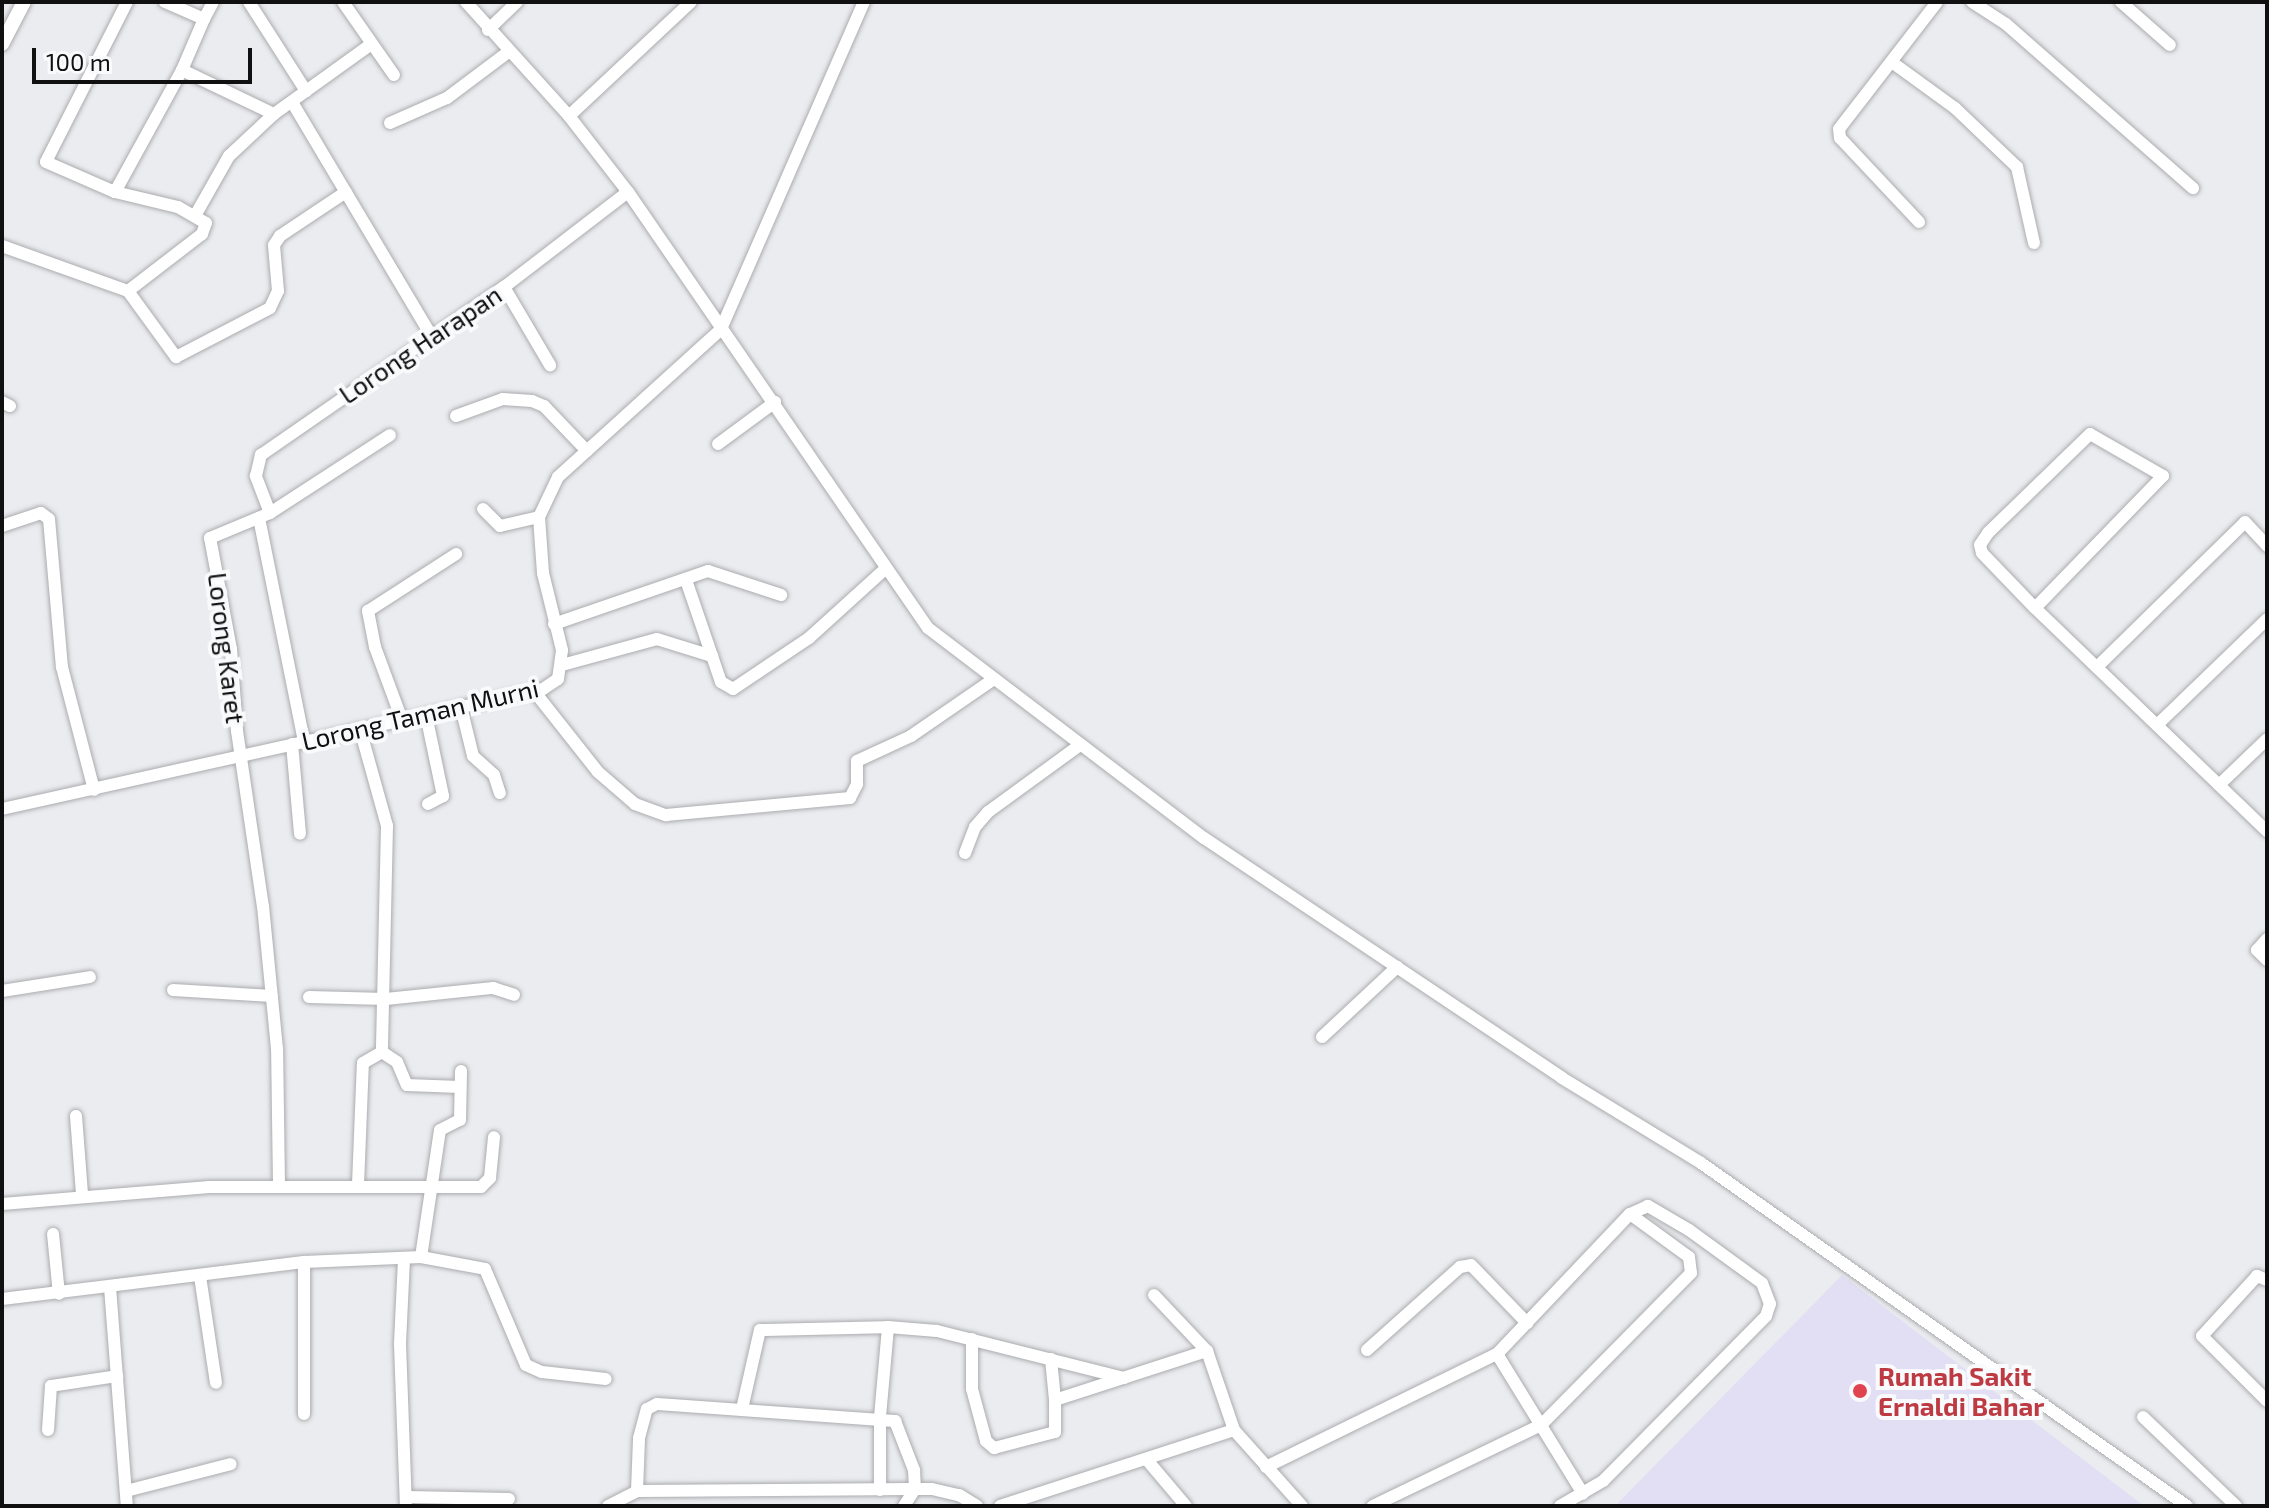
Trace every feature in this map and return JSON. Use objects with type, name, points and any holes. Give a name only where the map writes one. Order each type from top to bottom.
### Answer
[{"type":"street","points":[[3,40],[24,2]]},
{"type":"street","points":[[127,2],[46,162],[115,192],[196,214],[206,223],[202,234],[128,291]]},
{"type":"street","points":[[165,2],[204,19]]},
{"type":"street","points":[[115,192],[182,70],[213,2]]},
{"type":"street","points":[[249,2],[306,91]]},
{"type":"street","points":[[343,2],[370,45],[394,75]]},
{"type":"street","points":[[466,2],[507,53],[569,116],[628,192],[775,402],[884,570],[928,628],[991,681],[1204,838],[1562,1078],[1701,1163],[2187,1506]]},
{"type":"street","points":[[488,30],[517,2]]},
{"type":"street","points":[[569,116],[691,2]]},
{"type":"street","points":[[721,329],[864,2]]},
{"type":"street","points":[[1919,222],[1839,134],[1937,2]]},
{"type":"street","points":[[1972,2],[2030,44],[2193,188]]},
{"type":"street","points":[[2121,2],[2170,45]]},
{"type":"street","points":[[196,214],[229,156],[274,114],[370,45]]},
{"type":"street","points":[[390,123],[447,98],[507,53]]},
{"type":"street","points":[[1893,63],[1955,108],[2017,167],[2034,243]]},
{"type":"street","points":[[182,70],[274,114]]},
{"type":"street","points":[[292,102],[432,337]]},
{"type":"street","points":[[2,246],[128,291],[176,357],[270,308],[278,291],[274,245],[280,236],[346,192]]},
{"type":"street","name":"Lorong Harapan","points":[[300,834],[298,743],[256,476],[261,455],[504,287],[628,192]]},
{"type":"street","points":[[504,287],[550,365]]},
{"type":"street","name":"Lorong Taman Murni","points":[[2,809],[534,691],[558,679],[562,665],[543,573],[539,517],[558,477],[721,329]]},
{"type":"street","points":[[456,416],[503,399],[532,401],[544,406],[587,451]]},
{"type":"street","points":[[718,444],[775,402]]},
{"type":"street","points":[[2035,608],[2163,476],[2090,434],[1988,533],[1980,545],[1982,553],[2035,608],[2267,831]]},
{"type":"street","points":[[264,516],[390,435]]},
{"type":"street","points":[[483,509],[500,526],[539,517]]},
{"type":"street","points":[[2,526],[41,513],[49,519],[62,667],[72,724],[94,790]]},
{"type":"street","name":"Lorong Karet","points":[[264,516],[210,538],[227,622],[272,996],[281,1133],[279,1186]]},
{"type":"street","points":[[2097,667],[2245,522],[2267,546]]},
{"type":"street","points":[[402,720],[375,647],[368,611],[456,554]]},
{"type":"street","points":[[686,580],[726,687],[742,685],[809,638],[884,570]]},
{"type":"street","points":[[554,624],[708,571],[781,595]]},
{"type":"street","points":[[2157,725],[2267,619]]},
{"type":"street","points":[[562,665],[657,639],[712,656]]},
{"type":"street","points":[[534,691],[598,772],[635,804],[666,815],[850,798],[857,784],[857,761],[911,736],[991,681]]},
{"type":"street","points":[[461,707],[473,756],[494,775],[500,793]]},
{"type":"street","points":[[426,715],[443,796],[428,804]]},
{"type":"street","points":[[360,729],[387,826],[386,999],[382,1052]]},
{"type":"street","points":[[2219,785],[2267,739]]},
{"type":"street","points":[[965,853],[975,827],[988,812],[1080,745]]},
{"type":"street","points":[[2267,939],[2257,950],[2267,960]]},
{"type":"street","points":[[1322,1037],[1397,967]]},
{"type":"street","points":[[2,991],[90,977]]},
{"type":"street","points":[[309,997],[386,999],[475,989],[514,995]]},
{"type":"street","points":[[173,990],[272,996]]},
{"type":"street","points":[[382,1052],[397,1062],[407,1085],[460,1087]]},
{"type":"street","points":[[358,1185],[363,1063],[382,1052]]},
{"type":"street","points":[[421,1257],[435,1187],[440,1130],[460,1120],[461,1071]]},
{"type":"street","points":[[76,1116],[82,1194]]},
{"type":"street","points":[[2,1204],[82,1194],[279,1186],[435,1187],[488,1183],[494,1137]]},
{"type":"street","points":[[1266,1467],[1497,1354],[1630,1214],[1648,1206],[1689,1230],[1762,1283],[1770,1304],[1766,1316],[1603,1481],[1560,1506]]},
{"type":"street","points":[[1373,1506],[1541,1425],[1691,1273],[1689,1257],[1630,1214]]},
{"type":"street","points":[[53,1234],[59,1294]]},
{"type":"street","points":[[2,1299],[304,1262],[421,1257],[485,1269],[526,1365],[542,1372],[606,1379]]},
{"type":"street","points":[[404,1259],[400,1344],[406,1502],[509,1499]]},
{"type":"street","points":[[304,1262],[304,1414]]},
{"type":"street","points":[[1367,1350],[1460,1267],[1471,1265],[1527,1323]]},
{"type":"street","points":[[200,1276],[216,1383]]},
{"type":"street","points":[[2267,1280],[2257,1276],[2202,1336],[2267,1401]]},
{"type":"street","points":[[110,1287],[127,1506]]},
{"type":"street","points":[[1154,1295],[1207,1351],[1234,1430],[1302,1506]]},
{"type":"street","points":[[742,1409],[760,1330],[888,1327],[972,1339],[1124,1378]]},
{"type":"street","points":[[880,1490],[880,1417],[888,1327]]},
{"type":"street","points":[[972,1339],[972,1389],[986,1441],[994,1448],[1055,1432],[1051,1359]]},
{"type":"street","points":[[1055,1400],[1207,1351]]},
{"type":"street","points":[[1497,1354],[1583,1494]]},
{"type":"street","points":[[48,1430],[51,1386],[117,1376]]},
{"type":"street","points":[[637,1491],[639,1438],[647,1409],[657,1404],[880,1417],[895,1421],[901,1430],[915,1489],[904,1506]]},
{"type":"street","points":[[2143,1417],[2236,1506]]},
{"type":"street","points":[[1000,1506],[1234,1430]]},
{"type":"street","points":[[1147,1460],[1186,1506]]},
{"type":"street","points":[[126,1491],[231,1464]]},
{"type":"street","points":[[608,1506],[637,1491],[915,1489],[959,1495],[977,1506]]},
{"type":"shaded area","name":"Rumah Sakit Ernaldi Bahar","points":[[1842,1275],[2144,1506],[1615,1506]]},
{"type":"place","name":"Rumah Sakit Ernaldi Bahar","points":[[1860,1391]]}]
